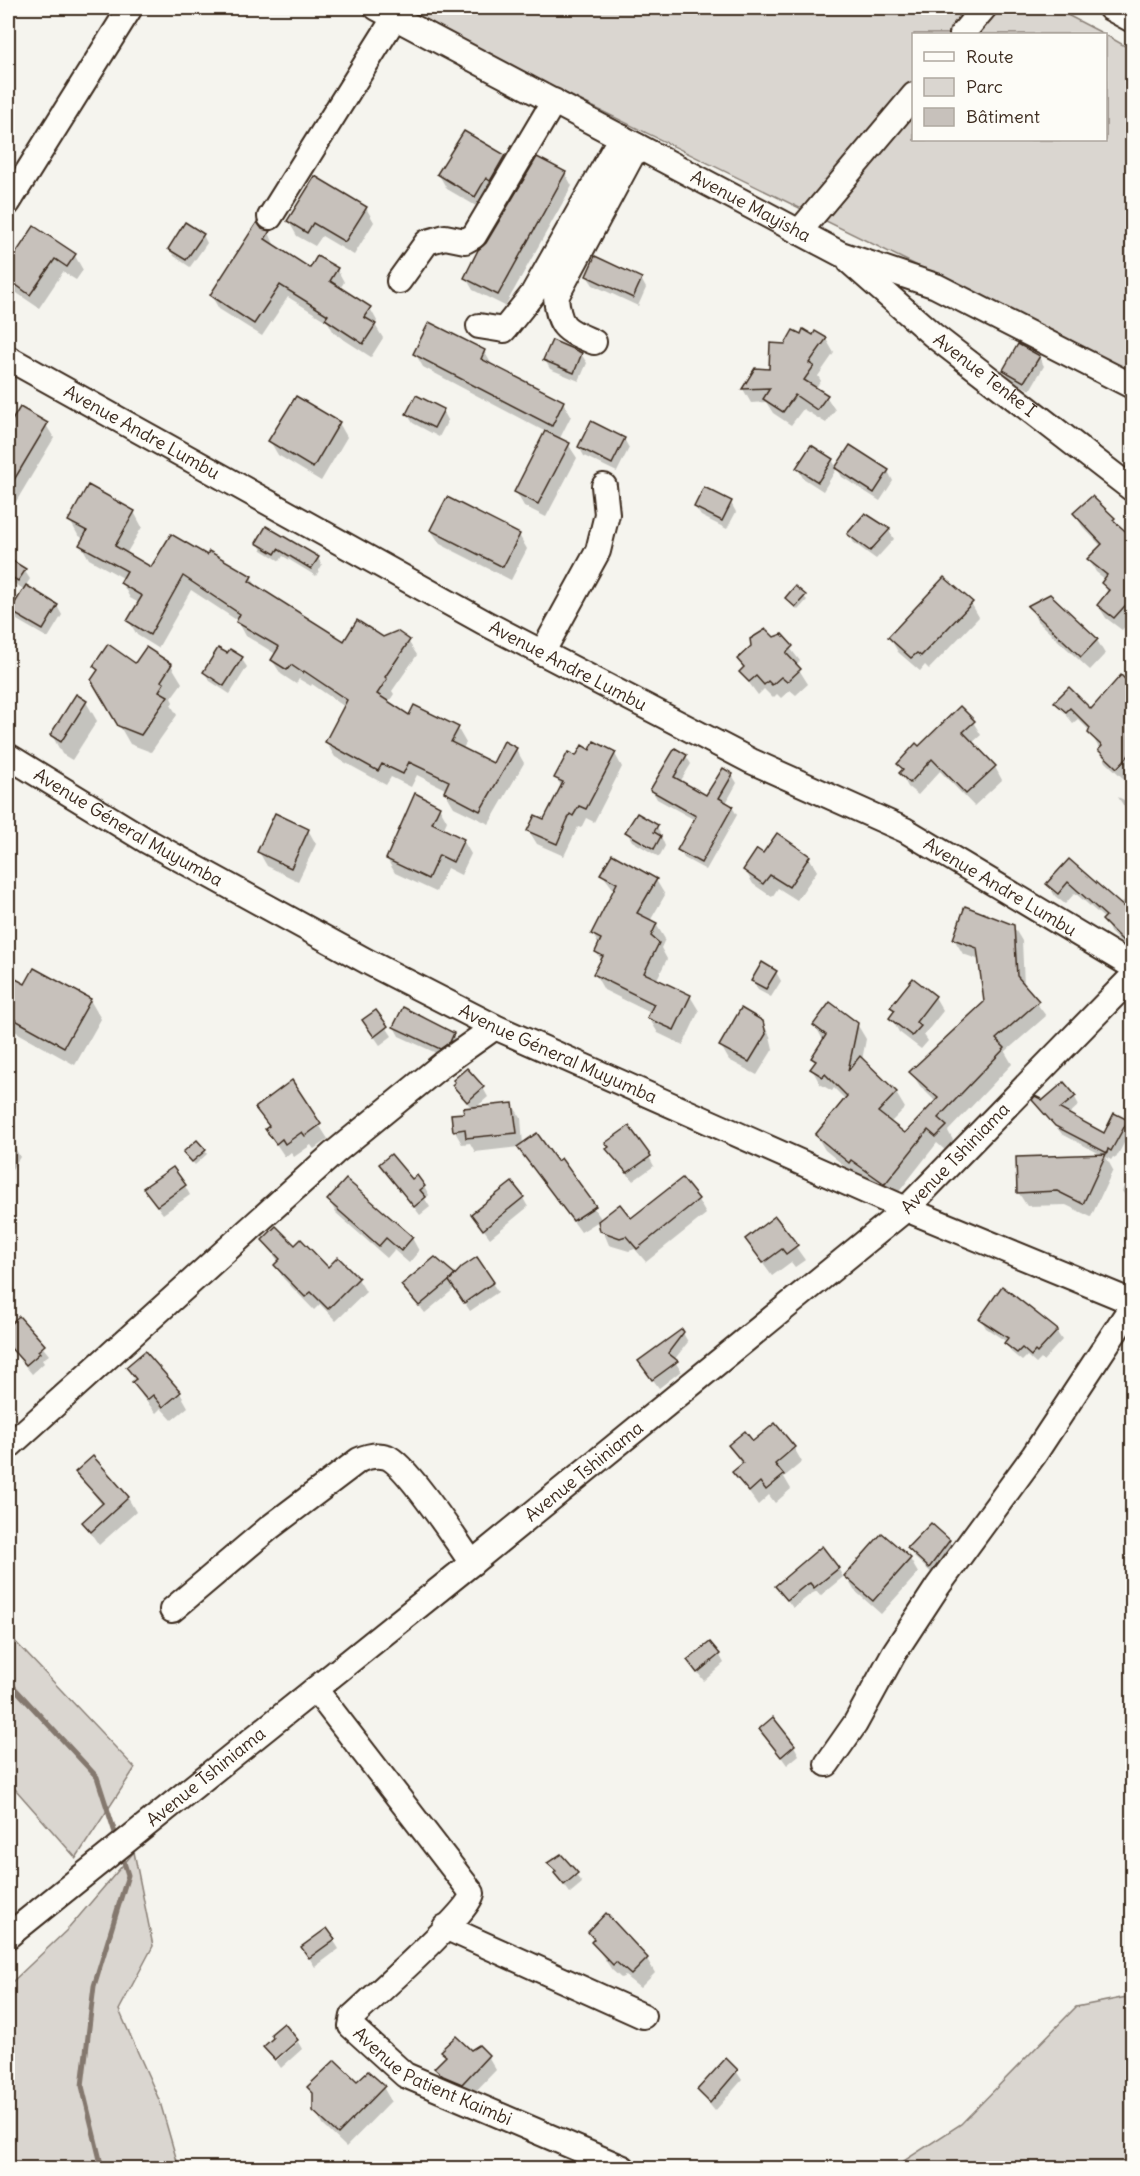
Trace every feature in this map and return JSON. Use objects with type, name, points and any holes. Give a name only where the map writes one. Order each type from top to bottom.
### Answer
[{"type":"street","points":[[8,203],[130,8]]},
{"type":"street","points":[[963,33],[984,8]]},
{"type":"street","points":[[1110,8],[1132,20]]},
{"type":"street","points":[[270,217],[386,12]]},
{"type":"street","name":"Avenue Mayisha","points":[[386,12],[841,254],[936,286],[1132,386]]},
{"type":"street","points":[[799,232],[912,97]]},
{"type":"street","points":[[399,281],[427,242],[445,237],[465,241],[474,236],[554,102]]},
{"type":"street","points":[[479,326],[504,330],[532,295],[629,141]]},
{"type":"street","points":[[594,342],[567,330],[558,316],[556,297],[629,141]]},
{"type":"street","name":"Avenue Tenke I","points":[[841,254],[933,335],[1132,489]]},
{"type":"street","name":"Avenue Andre Lumbu","points":[[8,357],[543,652],[752,761],[905,830],[1132,966]]},
{"type":"street","points":[[543,652],[598,551],[607,514],[604,486]]},
{"type":"street","name":"Avenue Géneral Muyumba","points":[[8,756],[147,841],[370,963],[495,1027],[906,1209],[1132,1302]]},
{"type":"street","name":"Avenue Tshiniama","points":[[8,1936],[472,1563],[906,1209],[1132,977]]},
{"type":"street","points":[[8,1447],[334,1153],[443,1064],[495,1027]]},
{"type":"street","points":[[827,1764],[855,1724],[894,1653],[938,1586],[1034,1455],[1132,1306]]},
{"type":"street","points":[[172,1610],[269,1528],[359,1460],[371,1455],[388,1458],[404,1471],[472,1563]]},
{"type":"street","name":"Avenue Patient Kaimbi","points":[[315,1689],[471,1890],[469,1901],[353,2016],[351,2026],[405,2075],[623,2169]]},
{"type":"street","points":[[445,1927],[643,2016]]},
{"type":"green space","points":[[392,8],[1054,8],[1102,33],[912,33],[912,141],[1107,141],[1107,36],[1132,50],[1132,376],[936,275]]},
{"type":"green space","points":[[8,1634],[135,1768],[76,1858],[8,1781]]},
{"type":"green space","points":[[134,1852],[153,1946],[119,2010],[160,2102],[179,2168],[13,2168],[8,2154],[11,1983],[69,1928]]},
{"type":"green space","points":[[1132,1996],[1132,2168],[893,2168],[961,2124],[1076,2007]]},
{"type":"building","points":[[464,131],[505,155],[490,181],[486,178],[475,197],[437,174]]},
{"type":"building","points":[[537,157],[566,172],[498,295],[464,278],[478,250],[486,243]]},
{"type":"building","points":[[315,176],[367,207],[345,242],[313,223],[307,233],[287,221]]},
{"type":"building","points":[[185,222],[204,234],[186,260],[168,249]]},
{"type":"building","points":[[257,222],[262,229],[270,231],[265,239],[310,268],[317,256],[338,268],[330,281],[371,307],[364,317],[376,324],[363,344],[325,319],[328,315],[280,285],[254,324],[210,295]]},
{"type":"building","points":[[34,226],[76,254],[67,267],[55,259],[30,295],[8,279],[8,265]]},
{"type":"building","points":[[595,256],[642,278],[633,298],[586,276]]},
{"type":"building","points":[[429,322],[485,350],[481,359],[564,401],[552,426],[413,354]]},
{"type":"building","points":[[803,329],[813,335],[815,331],[827,338],[809,363],[814,366],[804,380],[828,395],[817,410],[795,395],[783,412],[763,399],[770,388],[742,389],[755,368],[769,369],[770,343],[785,344],[793,330],[801,334]]},
{"type":"building","points":[[552,340],[582,353],[574,373],[543,360]]},
{"type":"building","points":[[1018,344],[1040,356],[1024,382],[1003,370]]},
{"type":"building","points":[[416,395],[444,409],[434,428],[406,414]]},
{"type":"building","points":[[296,396],[340,422],[313,468],[268,441]]},
{"type":"building","points":[[20,407],[48,423],[8,490],[8,427]]},
{"type":"building","points":[[591,421],[625,438],[612,464],[578,447]]},
{"type":"building","points":[[545,431],[570,443],[538,504],[514,492]]},
{"type":"building","points":[[811,445],[833,459],[818,482],[796,468]]},
{"type":"building","points":[[850,445],[889,470],[874,493],[835,468]]},
{"type":"building","points":[[88,485],[135,511],[115,546],[151,567],[171,534],[207,555],[209,551],[252,576],[249,581],[344,641],[357,620],[383,637],[397,631],[410,640],[385,677],[387,679],[377,694],[409,715],[414,705],[459,727],[451,742],[493,763],[504,741],[517,748],[480,811],[444,792],[449,781],[409,762],[403,774],[382,764],[378,771],[325,742],[347,700],[304,671],[303,673],[291,665],[287,670],[271,660],[279,647],[236,622],[240,614],[183,576],[150,635],[127,621],[142,596],[120,583],[127,571],[79,545],[87,531],[68,521]]},
{"type":"building","points":[[704,487],[732,501],[722,521],[694,507]]},
{"type":"building","points":[[1092,496],[1132,537],[1132,598],[1114,618],[1097,605],[1109,590],[1101,583],[1107,575],[1087,559],[1102,544],[1073,513]]},
{"type":"building","points":[[447,497],[520,534],[503,567],[430,530]]},
{"type":"building","points":[[865,513],[890,529],[870,551],[847,534]]},
{"type":"building","points":[[266,526],[319,557],[311,569],[278,549],[275,554],[256,543]]},
{"type":"building","points":[[8,558],[26,569],[18,581],[8,575]]},
{"type":"building","points":[[944,577],[973,602],[921,656],[917,653],[911,658],[888,637]]},
{"type":"building","points":[[26,585],[58,605],[43,630],[10,611]]},
{"type":"building","points":[[795,586],[806,595],[795,607],[785,598]]},
{"type":"building","points":[[1050,594],[1098,639],[1081,657],[1027,606]]},
{"type":"building","points":[[766,629],[774,637],[782,634],[793,646],[786,653],[801,669],[787,682],[781,677],[772,685],[768,681],[764,685],[756,676],[749,682],[739,672],[744,667],[737,659],[751,646],[750,639]]},
{"type":"building","points":[[108,644],[135,663],[146,647],[172,664],[161,681],[164,683],[159,691],[168,696],[141,735],[118,726],[91,680],[98,670],[93,666]]},
{"type":"building","points":[[218,648],[227,653],[230,649],[243,657],[224,686],[203,672]]},
{"type":"building","points":[[1121,675],[1132,686],[1132,752],[1117,768],[1098,750],[1102,746],[1088,733],[1090,728],[1070,708],[1066,712],[1054,702],[1069,687],[1091,709]]},
{"type":"building","points":[[76,694],[87,701],[61,742],[50,735]]},
{"type":"building","points":[[960,706],[975,721],[963,732],[996,766],[966,794],[932,759],[910,783],[899,773],[903,769],[897,764],[916,743],[919,746]]},
{"type":"building","points":[[594,741],[616,752],[586,809],[579,806],[573,816],[570,814],[557,844],[527,831],[535,815],[544,819],[563,782],[554,778],[568,752],[576,756],[582,745],[590,750]]},
{"type":"building","points":[[675,748],[687,755],[674,777],[706,795],[723,768],[733,774],[719,798],[733,806],[701,863],[677,850],[696,816],[650,790]]},
{"type":"building","points":[[415,793],[440,806],[432,823],[464,839],[453,862],[439,855],[428,879],[386,859]]},
{"type":"building","points":[[275,813],[309,829],[291,868],[257,852]]},
{"type":"building","points":[[637,813],[658,825],[654,832],[661,836],[654,849],[625,832]]},
{"type":"building","points":[[777,833],[810,856],[789,887],[770,875],[763,884],[743,870],[757,849],[763,853]]},
{"type":"building","points":[[612,854],[657,879],[637,913],[657,923],[651,936],[659,943],[644,973],[691,995],[674,1030],[647,1018],[654,1004],[593,974],[603,956],[595,952],[601,939],[591,934],[617,883],[600,874]]},
{"type":"building","points":[[1069,859],[1125,908],[1132,900],[1132,950],[1102,920],[1106,916],[1068,882],[1058,894],[1046,884]]},
{"type":"building","points":[[965,906],[1014,925],[1017,976],[1039,1001],[996,1039],[1005,1048],[938,1118],[947,1126],[936,1137],[928,1130],[885,1184],[851,1160],[849,1163],[815,1135],[847,1096],[825,1074],[823,1077],[810,1069],[816,1061],[811,1058],[826,1035],[813,1025],[830,1002],[858,1023],[848,1071],[860,1056],[897,1092],[878,1112],[905,1133],[938,1098],[909,1072],[984,1002],[977,948],[953,939]]},
{"type":"building","points":[[762,962],[777,971],[766,989],[751,981]]},
{"type":"building","points":[[34,968],[91,999],[64,1047],[8,1016],[8,994],[16,979],[25,984]]},
{"type":"building","points":[[913,978],[936,996],[916,1022],[921,1026],[912,1036],[889,1018],[895,1010],[890,1007]]},
{"type":"building","points":[[403,1007],[454,1033],[450,1042],[440,1049],[393,1027]]},
{"type":"building","points":[[741,1008],[763,1021],[766,1034],[749,1062],[719,1046]]},
{"type":"building","points":[[376,1010],[388,1026],[374,1037],[362,1020]]},
{"type":"building","points":[[467,1068],[484,1087],[467,1102],[452,1085],[455,1082],[453,1080]]},
{"type":"building","points":[[292,1080],[321,1124],[305,1136],[302,1132],[285,1144],[282,1139],[276,1144],[265,1129],[269,1126],[255,1108]]},
{"type":"building","points":[[1064,1082],[1076,1096],[1060,1109],[1104,1133],[1114,1113],[1128,1120],[1111,1151],[1108,1149],[1107,1153],[1055,1126],[1032,1100],[1035,1096],[1043,1100]]},
{"type":"building","points":[[513,1103],[517,1133],[466,1138],[465,1129],[453,1131],[451,1114],[464,1113],[463,1108]]},
{"type":"building","points":[[629,1126],[651,1156],[627,1173],[606,1149],[609,1147],[605,1143]]},
{"type":"building","points":[[537,1133],[557,1161],[561,1158],[596,1206],[573,1221],[517,1147]]},
{"type":"building","points":[[197,1140],[206,1150],[192,1162],[183,1152]]},
{"type":"building","points":[[391,1154],[412,1179],[417,1175],[425,1186],[420,1190],[426,1197],[414,1207],[379,1164]]},
{"type":"building","points":[[1106,1154],[1083,1204],[1057,1191],[1017,1193],[1016,1157]]},
{"type":"building","points":[[173,1167],[186,1185],[157,1206],[143,1188]]},
{"type":"building","points":[[682,1178],[699,1199],[637,1249],[626,1236],[620,1238],[600,1231],[598,1221],[620,1204],[631,1218]]},
{"type":"building","points":[[346,1179],[413,1237],[401,1251],[386,1238],[379,1246],[327,1200]]},
{"type":"building","points":[[512,1182],[524,1197],[483,1230],[471,1214]]},
{"type":"building","points":[[775,1216],[798,1245],[786,1254],[782,1249],[763,1263],[745,1239]]},
{"type":"building","points":[[276,1226],[295,1245],[301,1239],[328,1267],[338,1257],[359,1278],[328,1309],[311,1292],[305,1297],[274,1265],[280,1259],[262,1240]]},
{"type":"building","points":[[435,1257],[456,1275],[419,1306],[401,1285]]},
{"type":"building","points":[[477,1257],[494,1282],[464,1303],[449,1281],[462,1267]]},
{"type":"building","points":[[1002,1286],[1058,1330],[1037,1353],[1035,1351],[1031,1356],[1022,1348],[1017,1353],[1004,1343],[1008,1338],[979,1319]]},
{"type":"building","points":[[19,1316],[45,1345],[38,1351],[40,1353],[26,1365],[8,1345],[8,1326]]},
{"type":"building","points":[[682,1329],[684,1332],[668,1353],[678,1361],[652,1380],[638,1361]]},
{"type":"building","points":[[145,1351],[181,1392],[163,1407],[153,1395],[147,1400],[132,1382],[136,1379],[126,1367]]},
{"type":"building","points":[[775,1423],[795,1447],[775,1464],[784,1475],[766,1490],[760,1482],[749,1492],[732,1472],[743,1463],[728,1445],[745,1431],[753,1441]]},
{"type":"building","points":[[93,1456],[129,1497],[91,1532],[82,1522],[103,1503],[75,1472]]},
{"type":"building","points":[[931,1523],[950,1540],[929,1568],[907,1548]]},
{"type":"building","points":[[882,1533],[911,1558],[873,1601],[844,1576]]},
{"type":"building","points":[[822,1546],[839,1568],[814,1588],[810,1583],[787,1600],[775,1586]]},
{"type":"building","points":[[710,1642],[720,1654],[697,1673],[687,1660]]},
{"type":"building","points":[[773,1717],[795,1745],[781,1757],[759,1729]]},
{"type":"building","points":[[561,1854],[578,1873],[564,1885],[554,1873],[556,1871],[547,1863]]},
{"type":"building","points":[[606,1913],[648,1958],[631,1975],[616,1962],[613,1965],[591,1942],[594,1939],[588,1932]]},
{"type":"building","points":[[327,1928],[335,1939],[309,1958],[301,1947]]},
{"type":"building","points":[[284,2023],[298,2040],[275,2060],[263,2047],[273,2038],[271,2034]]},
{"type":"building","points":[[456,2036],[471,2050],[479,2045],[489,2055],[462,2084],[443,2076],[434,2068],[446,2056],[440,2051]]},
{"type":"building","points":[[726,2058],[738,2070],[710,2103],[697,2090]]},
{"type":"building","points":[[335,2060],[357,2081],[368,2071],[385,2086],[338,2134],[313,2111],[313,2093],[307,2087]]},
{"type":"waterway","points":[[8,1681],[97,1777],[117,1839]]},
{"type":"waterway","points":[[102,2168],[82,2086],[94,1986],[128,1875],[121,1853]]}]
